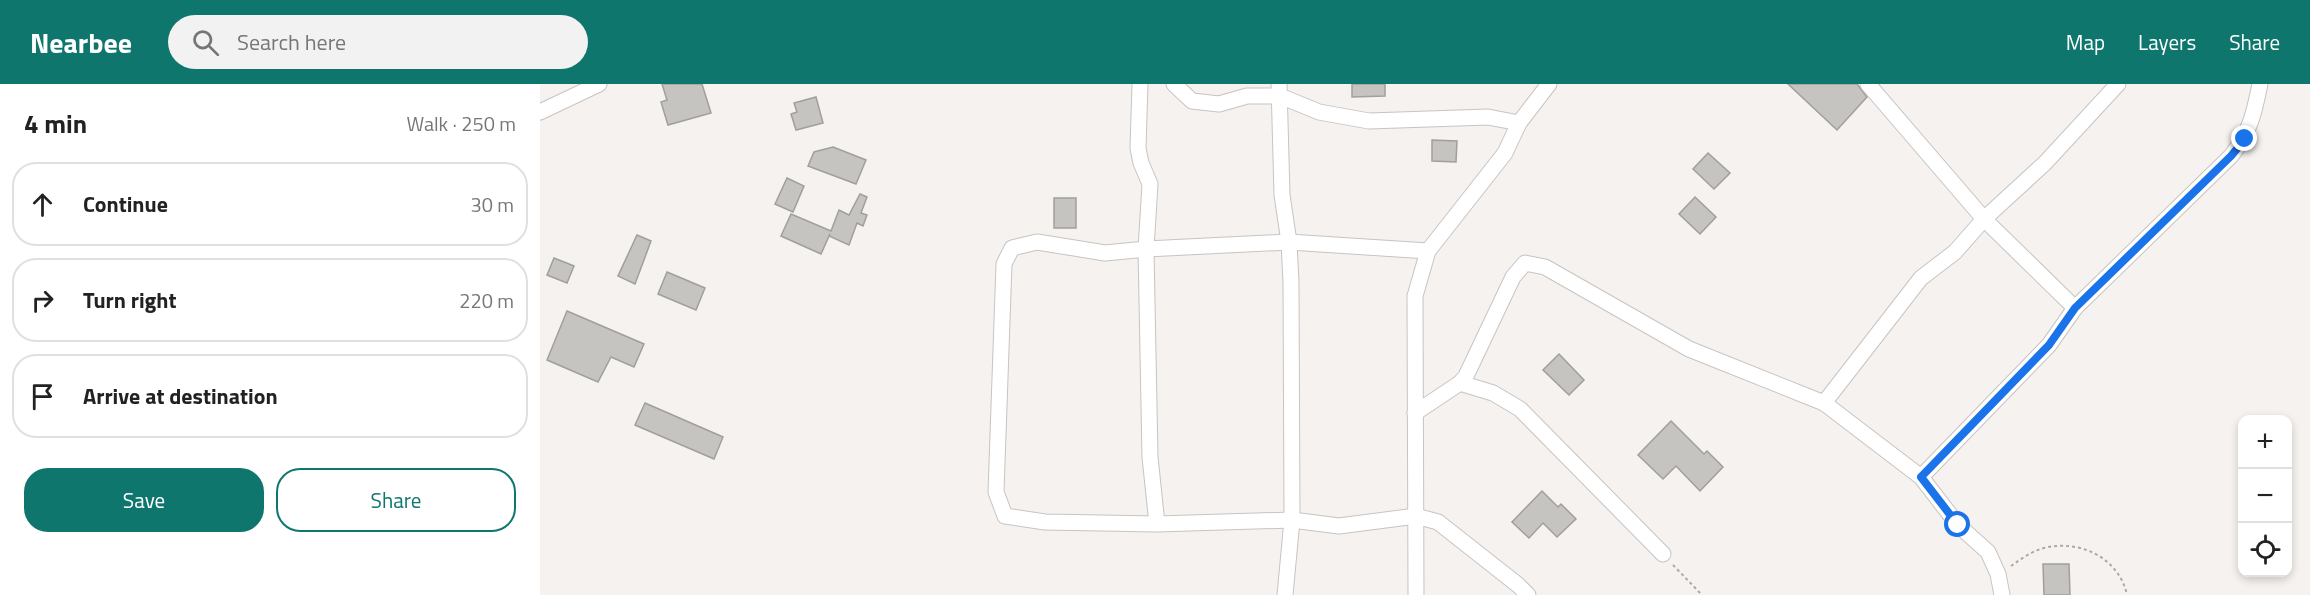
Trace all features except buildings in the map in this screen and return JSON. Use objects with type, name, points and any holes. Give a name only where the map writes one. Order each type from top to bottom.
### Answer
[{"type":"street","points":[[540,112],[599,84]]},
{"type":"street","points":[[1140,84],[1138,148],[1141,163],[1150,184],[1146,249],[1150,457],[1157,524]]},
{"type":"street","points":[[1174,84],[1192,101],[1219,104],[1279,90],[1319,112],[1369,121],[1488,117],[1519,123]]},
{"type":"street","points":[[1416,595],[1415,296],[1428,251],[1504,153],[1519,123],[1549,84]]},
{"type":"street","points":[[1868,84],[1984,219],[2075,308]]},
{"type":"street","points":[[1824,403],[1921,279],[1955,252],[1984,219],[2045,163],[2118,84]]},
{"type":"street","points":[[1921,477],[2049,345],[2075,308],[2231,156],[2245,139],[2253,119],[2260,84]]},
{"type":"street","points":[[1279,90],[1282,195],[1289,242],[1292,520],[1285,595]]},
{"type":"street","points":[[1428,251],[1289,242],[1105,253],[1037,242],[1012,248],[1004,264],[996,492],[1005,516],[1045,522],[1157,524],[1292,520],[1339,526],[1416,516],[1438,522],[1528,595]]},
{"type":"street","points":[[1415,413],[1460,383],[1466,376],[1512,277],[1525,263],[1545,267],[1689,349],[1824,403],[1921,477],[1958,525],[1988,552],[1998,574],[2002,595]]},
{"type":"street","points":[[1460,383],[1493,393],[1520,409],[1663,554]]},
{"type":"path","points":[[1998,574],[2044,548],[2072,546],[2105,558],[2124,584],[2127,595]]},
{"type":"path","points":[[1663,554],[1702,595]]},
{"type":"route","points":[[1958,525],[1921,477],[2049,345],[2075,308],[2231,156],[2245,139]]}]
